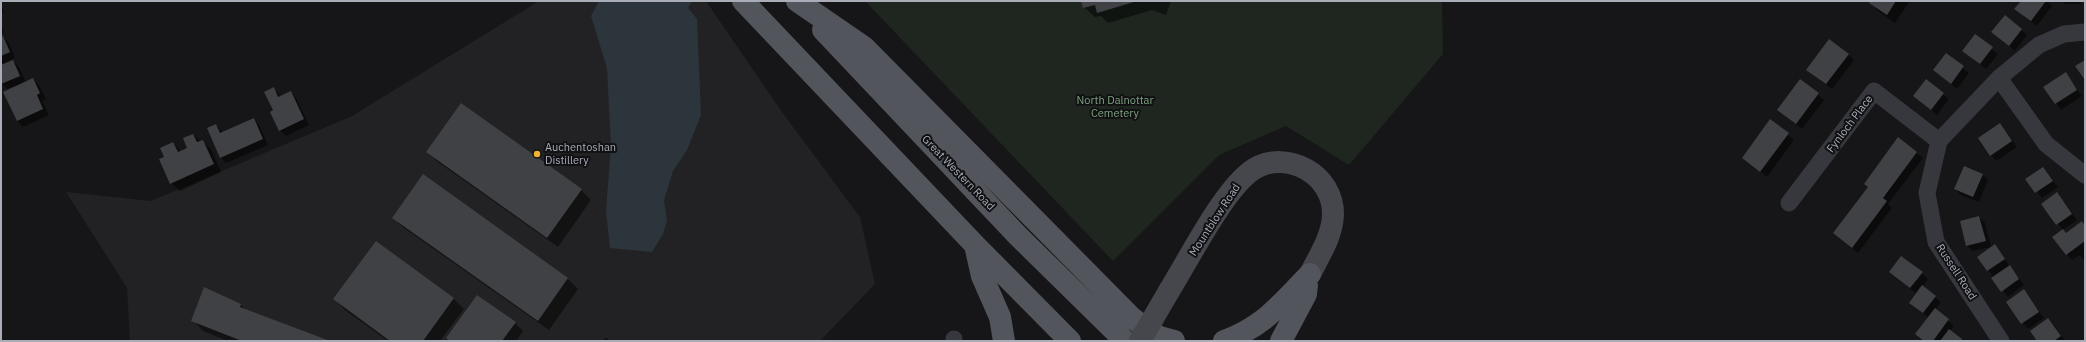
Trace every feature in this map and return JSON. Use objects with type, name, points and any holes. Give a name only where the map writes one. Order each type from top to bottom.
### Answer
[{"type":"main road","points":[[743,1],[975,245],[1070,341]]},
{"type":"main road","points":[[797,1],[864,47],[1132,318],[1159,337],[1174,341]]},
{"type":"main road","name":"Great Western Road","points":[[797,1],[1018,236],[1125,341]]},
{"type":"main road","points":[[975,245],[982,276],[1000,317],[1004,341]]},
{"type":"main road","points":[[1224,341],[1241,335],[1259,324],[1276,310],[1310,274]]},
{"type":"main road","points":[[1281,341],[1306,294],[1310,274]]},
{"type":"street","points":[[1939,141],[1999,78],[2039,45],[2064,34],[2085,32]]},
{"type":"street","points":[[1999,78],[2046,144],[2085,175]]},
{"type":"street","name":"Fynloch Place","points":[[1790,203],[1874,91],[1939,141]]},
{"type":"street","name":"Russell Road","points":[[1939,141],[1927,194],[1936,242],[2001,341]]},
{"type":"street","name":"Mountblow Road","points":[[1140,341],[1233,188],[1255,168],[1277,162],[1292,163],[1311,172],[1323,184],[1331,202],[1333,214],[1329,235],[1310,274]]},
{"type":"shaded area","name":"Auchentoshan Distillery","points":[[539,1],[706,1],[782,112],[860,217],[875,284],[820,341],[130,341],[127,288],[66,192],[151,201],[352,116]]},
{"type":"shaded area","points":[[599,1],[692,1],[688,8],[697,19],[701,115],[687,150],[673,171],[664,200],[667,220],[663,234],[652,252],[610,248],[606,211],[611,145],[607,68],[591,16]]},
{"type":"green space","name":"North Dalnottar Cemetery","points":[[865,1],[1442,1],[1443,54],[1349,165],[1286,126],[1219,155],[1113,261]]},
{"type":"building","points":[[1081,1],[1137,1],[1097,13],[1095,5],[1083,8]]},
{"type":"building","points":[[1870,1],[1896,1],[1887,15],[1869,3]]},
{"type":"building","points":[[2021,1],[2046,1],[2031,21],[2014,9]]},
{"type":"building","points":[[2005,15],[2022,29],[2009,46],[1991,32]]},
{"type":"building","points":[[1975,34],[1993,47],[1980,64],[1962,51]]},
{"type":"building","points":[[3,36],[10,52],[1,56],[1,37]]},
{"type":"building","points":[[1829,39],[1849,54],[1826,84],[1806,70]]},
{"type":"building","points":[[1946,53],[1964,66],[1951,84],[1933,70]]},
{"type":"building","points":[[13,60],[20,76],[1,84],[1,65]]},
{"type":"building","points":[[2085,60],[2085,80],[2075,66]]},
{"type":"building","points":[[2066,72],[2077,90],[2055,104],[2043,87]]},
{"type":"building","points":[[33,78],[40,93],[37,95],[43,109],[17,121],[3,92]]},
{"type":"building","points":[[1800,79],[1819,93],[1796,124],[1777,110]]},
{"type":"building","points":[[1926,79],[1944,93],[1931,110],[1913,96]]},
{"type":"building","points":[[274,87],[278,97],[291,91],[304,119],[279,131],[270,112],[273,110],[264,92]]},
{"type":"building","points":[[461,103],[582,189],[547,238],[426,152]]},
{"type":"building","points":[[254,118],[263,139],[220,158],[207,128],[216,124],[220,133]]},
{"type":"building","points":[[1770,119],[1789,133],[1760,172],[1742,158]]},
{"type":"building","points":[[2000,123],[2012,141],[1990,156],[1978,138]]},
{"type":"building","points":[[193,134],[197,142],[203,140],[214,164],[170,184],[159,159],[164,157],[160,148],[173,142],[178,152],[187,148],[183,138]]},
{"type":"building","points":[[1898,137],[1917,152],[1883,198],[1887,201],[1852,248],[1833,233],[1868,187],[1864,184]]},
{"type":"building","points":[[1964,166],[1983,174],[1973,197],[1954,189]]},
{"type":"building","points":[[2043,167],[2053,181],[2035,193],[2025,179]]},
{"type":"building","points":[[423,174],[568,278],[538,321],[392,218]]},
{"type":"building","points":[[2057,192],[2072,214],[2056,225],[2041,204]]},
{"type":"building","points":[[1979,216],[1986,241],[1966,246],[1960,221]]},
{"type":"building","points":[[2082,221],[2085,226],[2085,241],[2066,255],[2052,237],[2063,229],[2066,233]]},
{"type":"building","points":[[376,241],[454,298],[423,341],[390,341],[333,299]]},
{"type":"building","points":[[1995,244],[2005,259],[1987,271],[1977,257]]},
{"type":"building","points":[[1901,256],[1923,272],[1910,288],[1889,272]]},
{"type":"building","points":[[2010,265],[2019,279],[2001,292],[1991,278]]},
{"type":"building","points":[[1922,285],[1936,296],[1923,313],[1909,303]]},
{"type":"building","points":[[204,287],[241,304],[240,307],[330,341],[242,341],[191,321]]},
{"type":"building","points":[[2024,289],[2039,312],[2021,324],[2006,302]]},
{"type":"building","points":[[477,295],[516,322],[502,341],[450,341],[446,338]]},
{"type":"building","points":[[1935,308],[1949,319],[1933,341],[1924,341],[1915,334]]},
{"type":"building","points":[[2048,318],[2061,336],[2054,341],[2037,341],[2030,331]]},
{"type":"building","points":[[1949,329],[1962,339],[1961,341],[1940,341]]},
{"type":"place","name":"Auchentoshan Distillery","points":[[537,154]]}]
